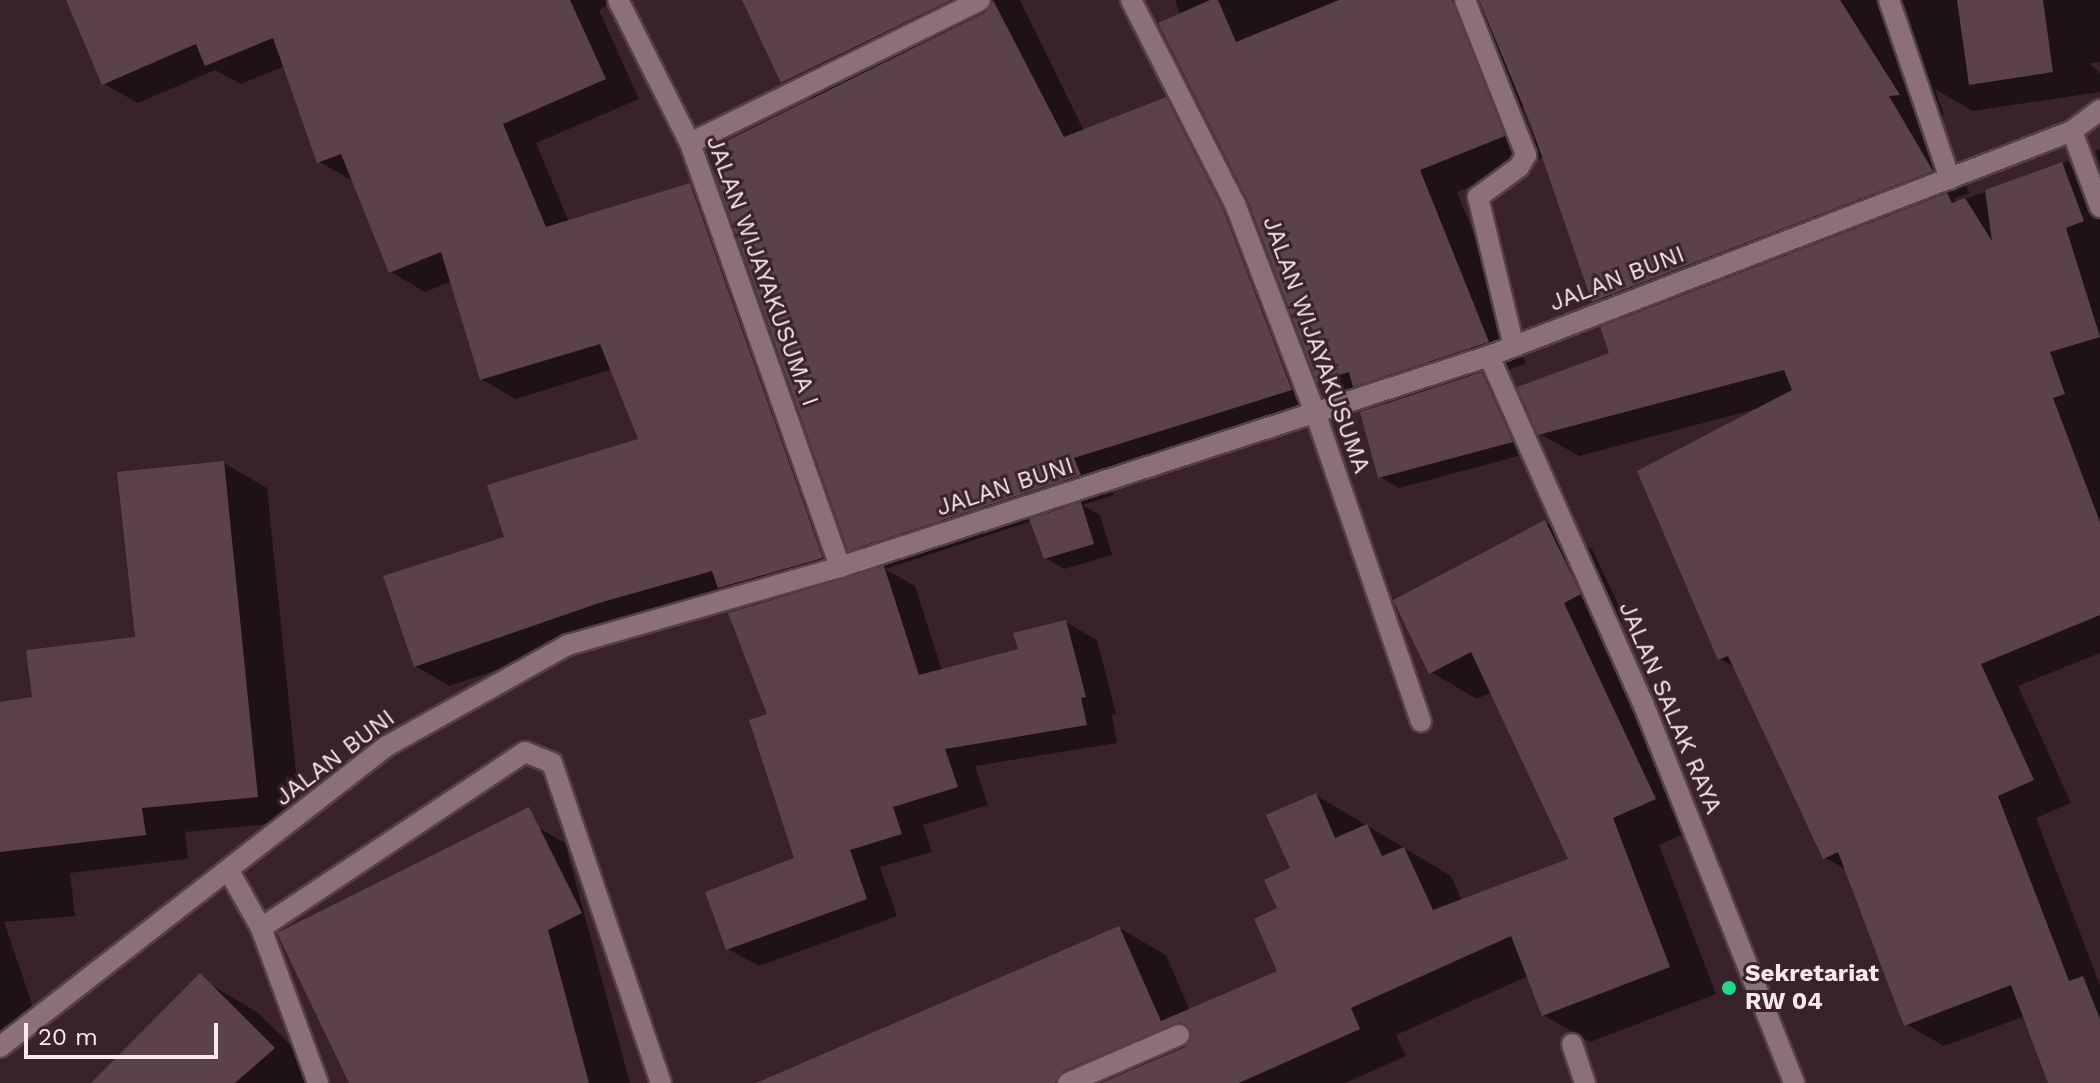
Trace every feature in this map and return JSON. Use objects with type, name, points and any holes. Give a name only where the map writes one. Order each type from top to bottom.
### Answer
[{"type":"street","name":"JALAN WIJAYAKUSUMA I","points":[[618,0],[690,143],[840,567]]},
{"type":"street","points":[[690,143],[980,0]]},
{"type":"street","name":"JALAN WIJAYAKUSUMA","points":[[1131,0],[1235,204],[1316,415],[1421,722]]},
{"type":"street","points":[[1465,0],[1526,155],[1519,167],[1478,197],[1514,347]]},
{"type":"street","points":[[1889,0],[1950,179]]},
{"type":"street","name":"JALAN BUNI","points":[[0,1047],[387,746],[568,645],[840,567],[1316,415],[1489,356],[2072,131],[2100,110]]},
{"type":"street","points":[[2072,131],[2100,207]]},
{"type":"street","name":"JALAN SALAK RAYA","points":[[1489,356],[1643,703],[1794,1083]]},
{"type":"street","points":[[261,928],[525,752],[552,763],[661,1083]]},
{"type":"street","points":[[229,871],[261,928],[318,1083]]},
{"type":"street","points":[[1068,1083],[1179,1035]]},
{"type":"street","points":[[1572,1044],[1585,1083]]},
{"type":"building","points":[[66,0],[570,0],[606,79],[503,124],[546,227],[690,183],[823,558],[718,588],[712,571],[599,603],[414,667],[383,576],[504,537],[487,485],[638,439],[600,344],[480,380],[441,252],[389,273],[341,154],[317,163],[273,38],[205,66],[196,44],[102,85]]},
{"type":"building","points":[[742,0],[951,0],[781,83]]},
{"type":"building","points":[[993,0],[1064,137],[1166,97],[1223,209],[1292,390],[1074,458],[1081,475],[848,551],[715,175],[735,169],[723,143],[986,12]]},
{"type":"building","points":[[1210,0],[1218,0],[1236,42],[1339,0],[1452,0],[1505,136],[1420,170],[1489,342],[1353,387],[1349,372],[1317,382],[1247,199],[1158,23]]},
{"type":"building","points":[[1479,0],[1840,0],[1900,95],[1889,96],[1933,171],[1592,302],[1531,125]]},
{"type":"building","points":[[1957,0],[2043,0],[2053,72],[1969,85]]},
{"type":"building","points":[[2062,162],[2084,221],[2066,228],[2100,337],[2050,352],[2065,394],[2053,398],[2100,522],[2100,615],[1981,664],[2034,780],[1998,796],[2069,981],[2083,976],[2100,1019],[2100,1083],[2048,1083],[2011,985],[1904,1026],[1838,852],[1823,859],[1728,656],[1718,660],[1637,471],[1792,390],[1784,370],[1538,435],[1517,387],[1609,353],[1600,327],[1947,193],[1952,203],[1965,198],[1992,241],[1985,190]]},
{"type":"building","points":[[1482,372],[1513,442],[1378,478],[1360,412]]},
{"type":"building","points":[[224,461],[258,797],[142,808],[146,835],[0,852],[0,702],[32,697],[26,650],[135,637],[117,472]]},
{"type":"building","points":[[1081,502],[1094,544],[1044,559],[1029,519]]},
{"type":"building","points":[[1545,520],[1581,594],[1564,603],[1656,799],[1613,818],[1670,967],[1542,1016],[1511,936],[1351,1008],[1360,1029],[1239,1083],[1101,1083],[1185,1047],[1191,1031],[1180,1022],[1063,1071],[1055,1083],[756,1083],[1119,926],[1161,1021],[1277,971],[1254,919],[1277,908],[1264,880],[1290,868],[1266,815],[1316,793],[1335,838],[1367,824],[1382,856],[1404,847],[1433,910],[1568,859],[1471,652],[1429,674],[1393,600]]},
{"type":"building","points":[[884,566],[919,675],[1018,649],[1013,633],[1066,620],[1086,697],[1081,698],[1087,725],[945,749],[958,787],[893,807],[902,834],[850,850],[867,899],[726,950],[705,892],[794,858],[749,720],[767,714],[728,613]]},
{"type":"building","points":[[529,807],[582,913],[548,930],[589,1083],[349,1083],[277,933]]},
{"type":"building","points":[[200,973],[275,1048],[235,1083],[91,1083]]},
{"type":"place","name":"Sekretariat RW 04","points":[[1729,988]]}]
